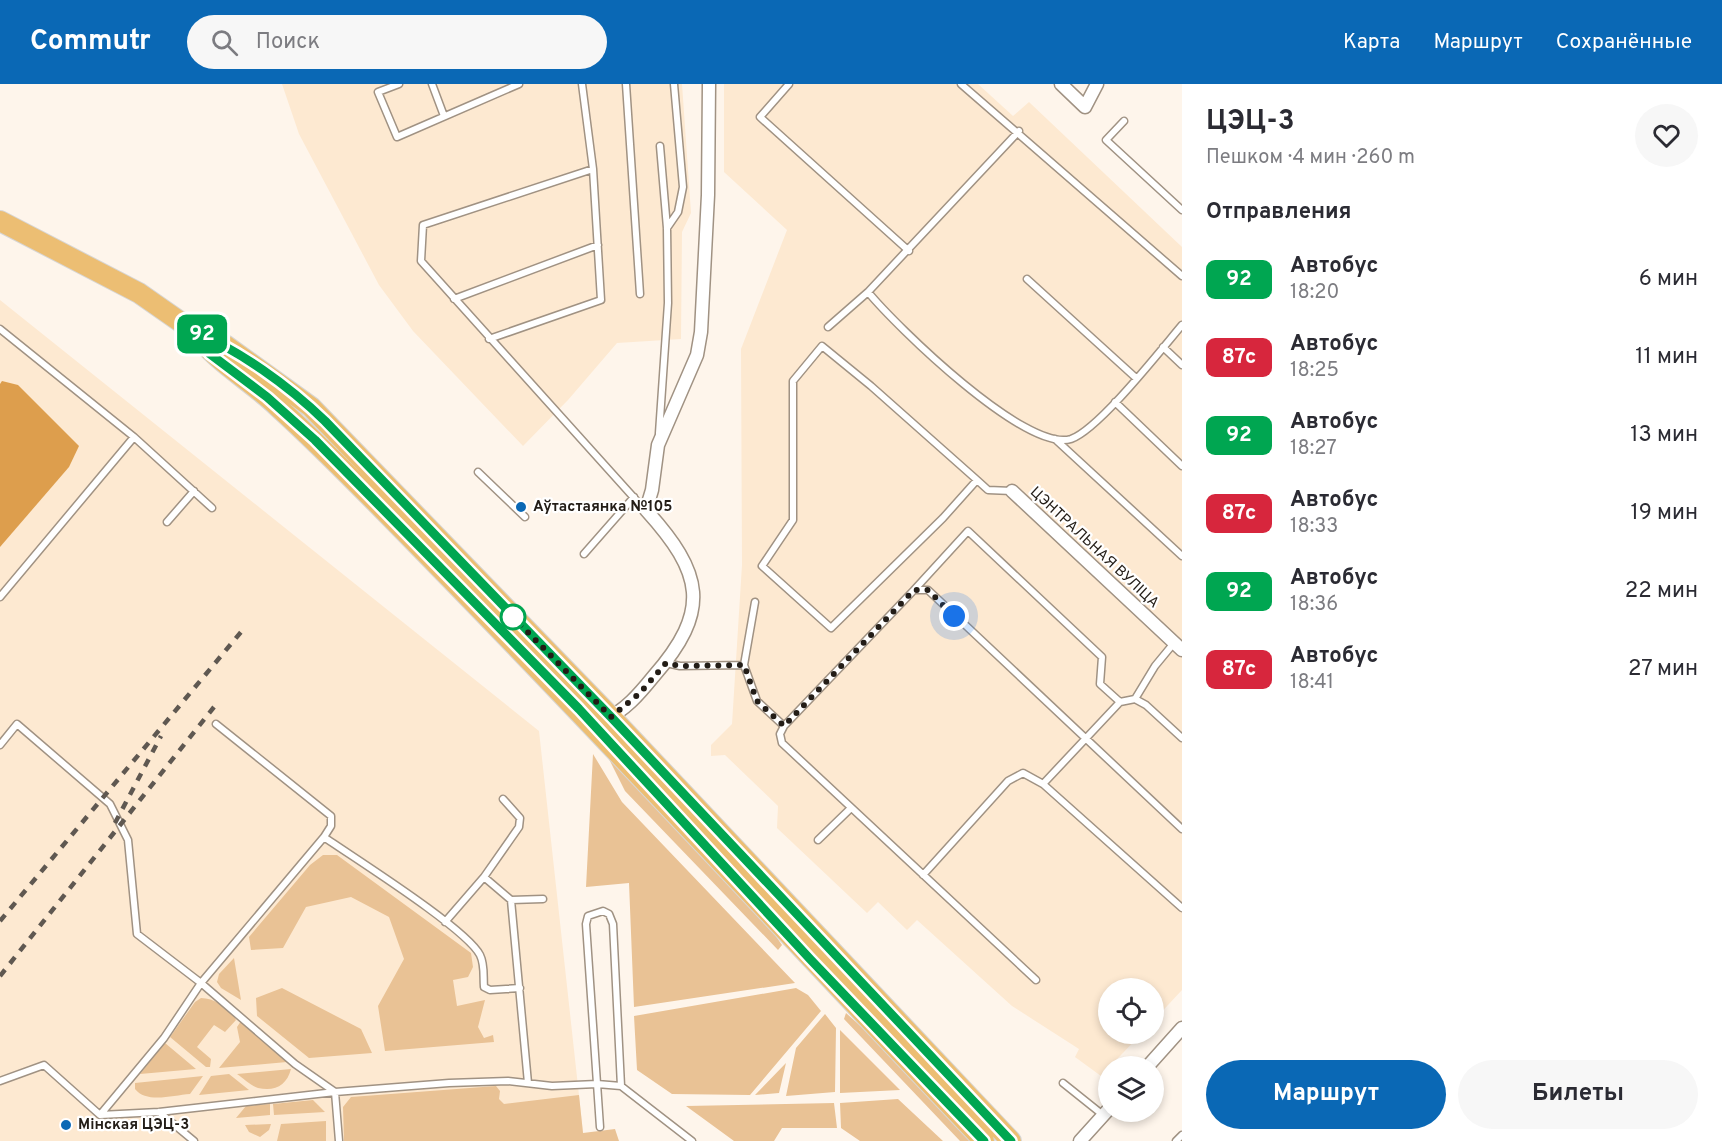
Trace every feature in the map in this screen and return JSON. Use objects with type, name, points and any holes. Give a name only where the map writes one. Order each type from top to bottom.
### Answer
[{"type":"main road","points":[[0,221],[139,293],[192,330],[225,345],[311,407],[601,720],[1011,1141]]},
{"type":"main road","points":[[601,720],[810,959],[984,1141]]},
{"type":"street","points":[[601,720],[640,693],[666,663],[692,619],[694,596],[687,565],[678,547],[646,510],[652,490],[658,445],[697,355],[708,195],[709,84]]},
{"type":"street","points":[[1061,84],[1085,107],[1097,84]]},
{"type":"street","name":"ЦЭНТРАЛЬНАЯ ВУЛІЦА","points":[[1012,491],[1178,647]]},
{"type":"street","points":[[1157,1056],[1182,1028]]},
{"type":"street","points":[[1080,1141],[1098,1122]]},
{"type":"lane","points":[[399,84],[378,92],[397,137],[519,84]]},
{"type":"lane","points":[[432,84],[444,116]]},
{"type":"lane","points":[[489,339],[601,300],[593,169],[582,84]]},
{"type":"lane","points":[[626,84],[640,294]]},
{"type":"lane","points":[[667,228],[678,212],[682,188],[674,84]]},
{"type":"lane","points":[[789,84],[760,117],[909,251]]},
{"type":"lane","points":[[962,84],[1019,131],[1182,276]]},
{"type":"lane","points":[[1124,121],[1106,140],[1182,210]]},
{"type":"lane","points":[[828,327],[868,292],[909,251],[1019,131]]},
{"type":"lane","points":[[658,445],[663,353],[668,322],[667,228],[660,146]]},
{"type":"lane","points":[[593,169],[423,225],[421,261],[489,339],[646,510]]},
{"type":"lane","points":[[454,299],[598,246]]},
{"type":"lane","points":[[1027,279],[1136,378]]},
{"type":"lane","points":[[868,292],[881,308],[962,384],[1010,419],[1054,439],[1182,556]]},
{"type":"lane","points":[[1054,439],[1069,440],[1082,433],[1115,402],[1182,325]]},
{"type":"lane","points":[[0,329],[134,437],[212,508]]},
{"type":"lane","points":[[977,480],[943,518],[831,628],[762,566],[793,520],[793,381],[822,346],[871,386],[977,480],[988,490],[1012,491]]},
{"type":"lane","points":[[1163,347],[1182,365]]},
{"type":"lane","points":[[1115,402],[1182,466]]},
{"type":"lane","points":[[0,597],[134,437]]},
{"type":"lane","points":[[478,472],[525,517]]},
{"type":"lane","points":[[167,522],[194,491]]},
{"type":"lane","points":[[584,554],[634,497]]},
{"type":"lane","points":[[1036,980],[782,743],[780,734],[784,726],[968,531],[1102,657],[1100,684],[1120,702]]},
{"type":"lane","points":[[914,590],[928,590],[1182,829]]},
{"type":"lane","points":[[755,602],[744,665],[757,701],[784,726]]},
{"type":"lane","points":[[1135,699],[1155,666],[1178,647]]},
{"type":"lane","points":[[666,663],[680,666],[744,665]]},
{"type":"lane","points":[[1043,784],[1120,702],[1135,699],[1146,705],[1182,738]]},
{"type":"lane","points":[[0,746],[17,724],[110,804],[128,840],[137,934],[201,983],[295,1064],[335,1092]]},
{"type":"lane","points":[[100,1115],[164,1038],[201,983],[331,826],[331,816],[216,724]]},
{"type":"lane","points":[[922,875],[1008,782],[1023,773],[1043,784],[1182,908]]},
{"type":"lane","points":[[445,922],[484,877],[519,827],[520,818],[503,799]]},
{"type":"lane","points":[[818,840],[851,808]]},
{"type":"lane","points":[[324,837],[445,922],[480,954],[484,987],[490,990],[520,988]]},
{"type":"lane","points":[[484,877],[511,900],[543,899]]},
{"type":"lane","points":[[511,900],[528,1083]]},
{"type":"lane","points":[[600,1126],[586,924],[588,916],[603,911],[609,914],[613,924],[621,1086]]},
{"type":"lane","points":[[0,1081],[44,1065],[100,1115],[159,1112],[335,1092],[449,1083],[508,1081],[621,1086],[692,1141]]},
{"type":"lane","points":[[1063,1083],[1098,1107]]},
{"type":"lane","points":[[335,1092],[339,1141]]},
{"type":"lane","points":[[159,1112],[194,1141]]},
{"type":"lane","points":[[1176,1141],[1182,1135]]},
{"type":"shaded area","points":[[282,84],[682,84],[691,213],[682,232],[681,339],[617,343],[568,400],[523,446],[413,331],[379,285],[299,134]]},
{"type":"shaded area","points":[[724,84],[978,84],[1013,116],[1029,102],[1182,247],[1182,990],[1164,1009],[1164,978],[1098,978],[1098,1044],[1131,1044],[1120,1056],[1098,1056],[1098,1074],[1075,1057],[1079,1049],[1012,1006],[917,920],[907,930],[878,902],[867,913],[777,828],[778,806],[725,755],[711,756],[711,745],[732,724],[742,565],[741,349],[787,230],[724,172]]},
{"type":"shaded area","points":[[0,300],[539,731],[584,1141],[0,1141]]},
{"type":"shaded area","points":[[2,381],[18,385],[79,446],[69,467],[0,547],[0,384]]},
{"type":"shaded area","points":[[603,747],[760,913],[782,945],[778,950],[625,791]]},
{"type":"shaded area","points":[[593,754],[622,802],[795,983],[634,1007],[629,883],[586,887]]},
{"type":"shaded area","points":[[323,855],[337,855],[471,953],[473,967],[468,977],[453,980],[457,1006],[485,1000],[478,1027],[484,1038],[493,1035],[494,1042],[385,1051],[378,1006],[404,959],[389,917],[351,897],[306,907],[283,948],[251,950],[249,937],[310,865]]},
{"type":"shaded area","points":[[234,958],[241,1000],[221,988],[217,982],[219,974]]},
{"type":"shaded area","points":[[282,988],[361,1029],[372,1053],[309,1058],[257,1016],[256,998]]},
{"type":"shaded area","points":[[796,988],[808,995],[821,1011],[750,1095],[672,1094],[637,1070],[634,1016]]},
{"type":"shaded area","points":[[201,998],[221,1005],[230,1011],[236,1020],[225,1032],[214,1025],[197,1047],[211,1059],[210,1067],[206,1067],[170,1037],[195,1002]]},
{"type":"shaded area","points":[[846,1013],[883,1046],[975,1141],[960,1141],[844,1019]]},
{"type":"shaded area","points":[[825,1014],[836,1028],[835,1092],[786,1096],[796,1048]]},
{"type":"shaded area","points":[[241,1021],[287,1062],[219,1068],[240,1042],[237,1027]]},
{"type":"shaded area","points":[[840,1030],[900,1090],[840,1093]]},
{"type":"shaded area","points":[[165,1043],[196,1069],[140,1074]]},
{"type":"shaded area","points":[[786,1063],[779,1093],[755,1095]]},
{"type":"shaded area","points":[[291,1069],[283,1083],[270,1089],[255,1087],[237,1074]]},
{"type":"shaded area","points":[[229,1074],[249,1090],[199,1095],[211,1076]]},
{"type":"shaded area","points":[[203,1076],[190,1094],[153,1097],[140,1094],[135,1089],[135,1083]]},
{"type":"shaded area","points":[[496,1086],[500,1091],[499,1099],[504,1104],[579,1095],[583,1133],[615,1129],[619,1141],[344,1141],[343,1107],[351,1097]]},
{"type":"shaded area","points":[[898,1099],[943,1141],[860,1141],[841,1128],[840,1103]]},
{"type":"shaded area","points":[[313,1100],[325,1112],[274,1115],[273,1104]]},
{"type":"shaded area","points":[[834,1103],[837,1128],[782,1128],[774,1141],[734,1141],[686,1106]]},
{"type":"shaded area","points":[[270,1104],[270,1115],[236,1118],[246,1106]]},
{"type":"shaded area","points":[[326,1121],[326,1141],[277,1141],[281,1124]]},
{"type":"shaded area","points":[[271,1124],[269,1130],[260,1137],[249,1132],[245,1125]]},
{"type":"railway","points":[[0,921],[241,632]]},
{"type":"railway","points":[[0,976],[214,707]]},
{"type":"railway","points":[[115,823],[161,736]]},
{"type":"bus line","name":"92","points":[[984,1141],[810,959],[579,709],[315,440],[267,397],[210,354],[192,330],[225,345],[311,407],[557,664],[611,717],[1011,1141]]},
{"type":"place","name":"Аўтастаянка №105","points":[[521,507]]},
{"type":"place","name":"Мінская ЦЭЦ-3","points":[[66,1125]]},
{"type":"route","points":[[513,617],[611,717],[640,693],[666,663],[680,666],[744,665],[757,701],[784,726],[914,590],[928,590],[954,616]]}]
